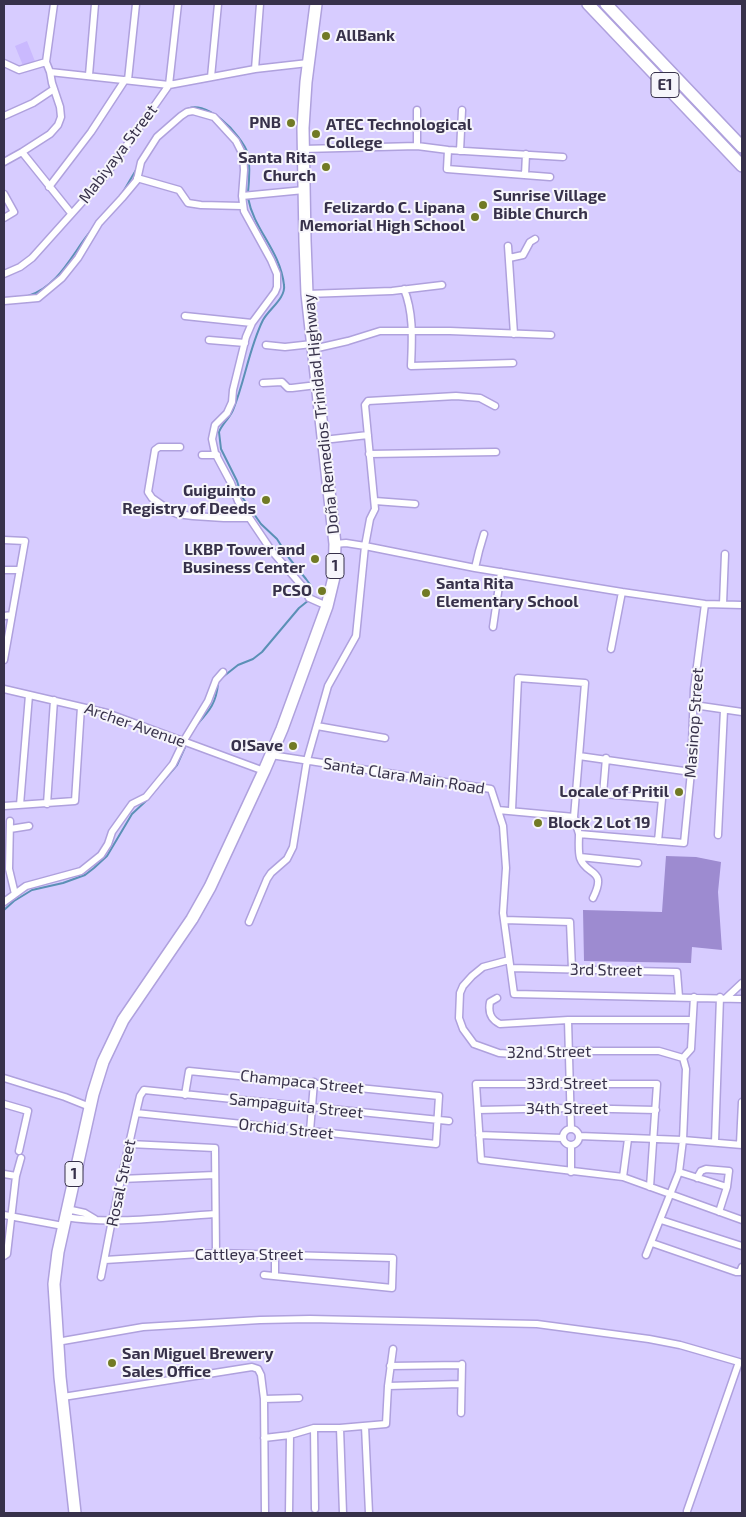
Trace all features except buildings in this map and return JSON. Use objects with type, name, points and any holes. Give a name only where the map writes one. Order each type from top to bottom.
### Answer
[{"type":"highway","name":"Doña Remedios Trinidad Highway","points":[[75,1513],[57,1342],[54,1284],[56,1261],[90,1107],[103,1062],[123,1020],[195,914],[210,887],[264,771],[327,606],[334,577],[335,544],[307,294],[303,149],[308,63],[316,4]]},
{"type":"highway","name":"E1","points":[[588,4],[742,166]]},
{"type":"highway","name":"E1","points":[[606,4],[742,147]]},
{"type":"street","points":[[4,162],[50,134],[58,125],[61,117],[60,107],[46,62],[54,4]]},
{"type":"street","points":[[89,75],[94,4]]},
{"type":"street","points":[[49,187],[126,80],[136,4]]},
{"type":"street","name":"Mabiyaya Street","points":[[4,274],[20,267],[32,258],[105,176],[169,85],[178,4]]},
{"type":"street","points":[[211,77],[218,4]]},
{"type":"street","points":[[255,69],[260,4]]},
{"type":"street","points":[[4,63],[19,70],[46,62]]},
{"type":"street","points":[[50,72],[169,85],[255,69],[308,63]]},
{"type":"street","points":[[4,116],[33,103],[54,90]]},
{"type":"street","points":[[417,110],[417,146]]},
{"type":"street","points":[[460,151],[462,110]]},
{"type":"street","points":[[4,301],[38,298],[62,278],[78,258],[99,223],[137,178],[141,162],[158,137],[181,116],[192,111],[214,117],[236,141],[243,155],[242,206],[277,274],[275,292],[252,323],[233,390],[232,402],[227,413],[213,430],[212,439],[215,453],[238,501],[272,550],[298,580],[311,599],[327,606]]},
{"type":"street","points":[[303,149],[417,146],[460,151],[563,157]]},
{"type":"street","points":[[448,150],[447,169],[550,177]]},
{"type":"street","points":[[22,152],[71,213]]},
{"type":"street","points":[[525,175],[526,154]]},
{"type":"street","points":[[137,178],[179,190],[188,203],[242,206]]},
{"type":"street","points":[[243,196],[304,190]]},
{"type":"street","points":[[4,194],[14,212],[4,218]]},
{"type":"street","points":[[509,258],[523,255],[530,242],[535,239]]},
{"type":"street","points":[[508,246],[514,334]]},
{"type":"street","points":[[307,294],[442,285]]},
{"type":"street","points":[[404,289],[410,306],[412,331],[411,366],[513,363]]},
{"type":"street","points":[[185,316],[252,323]]},
{"type":"street","points":[[266,345],[313,347],[348,341],[380,331],[551,335]]},
{"type":"street","points":[[209,340],[245,343]]},
{"type":"street","points":[[263,382],[282,382],[288,388],[317,385]]},
{"type":"street","points":[[249,922],[267,879],[287,859],[293,847],[307,760],[328,686],[356,636],[365,546],[370,519],[375,509],[368,454],[365,405],[368,401],[456,396],[480,398],[495,406]]},
{"type":"street","points":[[323,440],[368,435]]},
{"type":"street","points":[[180,447],[159,447],[155,450],[148,489],[152,498],[177,514],[249,518]]},
{"type":"street","points":[[368,454],[496,452]]},
{"type":"street","points":[[202,455],[217,455]]},
{"type":"street","points":[[375,501],[415,504]]},
{"type":"street","points":[[475,568],[484,534]]},
{"type":"street","points":[[4,540],[25,541],[4,660]]},
{"type":"street","points":[[335,544],[346,543],[365,546],[475,568],[622,592],[705,604],[742,605]]},
{"type":"street","points":[[722,604],[726,554]]},
{"type":"street","points":[[4,570],[20,570]]},
{"type":"street","points":[[493,626],[501,572]]},
{"type":"street","points":[[611,649],[622,592]]},
{"type":"street","name":"Masinop Street","points":[[658,841],[684,843],[691,772],[694,705],[705,604]]},
{"type":"street","points":[[4,616],[12,616]]},
{"type":"street","points":[[4,902],[26,886],[81,871],[101,855],[108,844],[112,832],[132,804],[146,797],[173,764],[208,701],[216,680],[223,672]]},
{"type":"street","points":[[512,810],[518,678],[585,683],[574,817],[579,834],[580,858],[583,864],[594,872],[598,880],[598,888],[592,898]]},
{"type":"street","name":"Archer Avenue","points":[[4,689],[107,713],[264,771]]},
{"type":"street","points":[[20,805],[29,695]]},
{"type":"street","points":[[47,804],[54,700]]},
{"type":"street","points":[[694,705],[742,712]]},
{"type":"street","points":[[4,806],[75,801],[81,707]]},
{"type":"street","points":[[718,835],[724,710]]},
{"type":"street","points":[[317,726],[385,738]]},
{"type":"street","name":"Santa Clara Main Road","points":[[271,755],[491,789],[503,826],[506,868],[503,913],[514,994],[742,998]]},
{"type":"street","points":[[579,756],[606,758],[691,772]]},
{"type":"street","points":[[579,834],[658,841],[662,799],[603,794],[606,758]]},
{"type":"street","points":[[498,810],[574,817]]},
{"type":"street","points":[[10,822],[9,869],[15,894]]},
{"type":"street","points":[[10,829],[29,826]]},
{"type":"street","points":[[580,858],[638,863]]},
{"type":"street","points":[[504,920],[570,922],[572,969]]},
{"type":"street","name":"32nd Street","points":[[509,960],[483,968],[463,986],[460,993],[459,1018],[463,1029],[474,1044],[499,1053],[659,1051],[683,1058]]},
{"type":"street","name":"3rd Street","points":[[510,968],[677,972],[679,996]]},
{"type":"street","points":[[715,1142],[723,997],[742,983]]},
{"type":"street","points":[[646,1255],[662,1220],[680,1172],[686,1069],[683,1058],[691,1048],[694,997]]},
{"type":"street","points":[[497,998],[490,1002],[489,1009],[490,1016],[500,1024],[568,1020],[692,1020]]},
{"type":"street","points":[[568,1020],[571,1129]]},
{"type":"street","name":"Champaca Street","points":[[185,1095],[189,1071],[314,1082],[439,1096],[438,1120]]},
{"type":"street","points":[[4,1078],[90,1107]]},
{"type":"street","points":[[310,1131],[314,1082]]},
{"type":"street","name":"33rd Street","points":[[478,1110],[476,1084],[657,1084],[656,1110]]},
{"type":"street","name":"Sampaguita Street","points":[[144,1090],[449,1121]]},
{"type":"street","name":"Rosal Street","points":[[101,1277],[136,1113],[140,1096],[144,1090]]},
{"type":"street","points":[[579,1136],[683,1140],[741,1145],[742,1102]]},
{"type":"street","points":[[4,1104],[28,1111],[16,1176],[7,1254],[4,1256]]},
{"type":"street","name":"34th Street","points":[[478,1110],[570,1108],[656,1110]]},
{"type":"street","points":[[478,1110],[481,1160],[623,1178],[742,1220]]},
{"type":"street","points":[[650,1186],[656,1110]]},
{"type":"street","name":"Orchid Street","points":[[136,1113],[436,1144],[438,1120]]},
{"type":"street","points":[[571,1129],[577,1132],[579,1136],[578,1142],[571,1145],[566,1143],[564,1138],[565,1132],[571,1129]]},
{"type":"street","points":[[480,1135],[564,1138]]},
{"type":"street","points":[[623,1178],[628,1139]]},
{"type":"street","points":[[129,1144],[215,1148],[216,1253]]},
{"type":"street","points":[[571,1145],[571,1172]]},
{"type":"street","points":[[697,1178],[701,1171],[706,1169],[727,1170],[730,1174],[719,1212]]},
{"type":"street","points":[[680,1172],[727,1187]]},
{"type":"street","points":[[4,1174],[16,1176]]},
{"type":"street","points":[[121,1179],[215,1175]]},
{"type":"street","points":[[4,1215],[65,1217],[85,1213],[96,1220],[112,1220],[215,1214]]},
{"type":"street","points":[[662,1220],[742,1246]]},
{"type":"street","points":[[652,1243],[736,1272],[741,1270]]},
{"type":"street","name":"Cattleya Street","points":[[105,1260],[216,1253],[393,1258],[392,1288],[275,1276]]},
{"type":"street","points":[[264,1275],[275,1276],[275,1255]]},
{"type":"street","points":[[57,1342],[143,1327],[260,1320],[310,1319],[537,1324],[649,1339],[741,1360],[687,1511]]},
{"type":"street","points":[[264,1438],[290,1435],[314,1428],[386,1424],[388,1386],[393,1349]]},
{"type":"street","points":[[390,1366],[462,1364],[461,1413]]},
{"type":"street","points":[[63,1397],[252,1367],[258,1369],[261,1375],[264,1399],[265,1513]]},
{"type":"street","points":[[388,1386],[461,1384]]},
{"type":"street","points":[[264,1399],[299,1398]]},
{"type":"street","points":[[365,1426],[369,1513]]},
{"type":"street","points":[[314,1428],[315,1510]]},
{"type":"street","points":[[340,1428],[343,1513]]},
{"type":"street","points":[[289,1513],[290,1435]]},
{"type":"shaded area","points":[[596,4],[605,4],[742,149],[742,159]]},
{"type":"shaded area","points":[[27,41],[36,64],[24,68],[15,46]]},
{"type":"shaded area","points":[[666,856],[696,857],[721,862],[718,892],[722,950],[692,947],[691,963],[584,961],[583,910],[662,912]]},
{"type":"waterway","points":[[184,111],[192,107],[202,108],[221,119],[238,137],[248,154],[248,193]]},
{"type":"waterway","points":[[123,192],[136,170]]},
{"type":"waterway","points":[[248,198],[256,220],[278,261],[284,290],[280,299],[263,320],[258,331],[233,410],[219,432],[221,449],[237,481],[242,497],[261,524],[277,539],[312,587],[312,597]]},
{"type":"waterway","points":[[28,296],[39,292],[56,278],[90,232]]},
{"type":"waterway","points":[[219,680],[238,665],[253,659],[262,652],[299,608],[309,600]]},
{"type":"waterway","points":[[195,727],[213,703],[218,684]]},
{"type":"waterway","points":[[152,794],[177,765],[186,745]]},
{"type":"waterway","points":[[4,910],[14,901],[32,890],[63,883],[85,875],[107,856],[132,814],[147,800]]},
{"type":"place","name":"AllBank","points":[[326,36]]},
{"type":"place","name":"PNB","points":[[291,123]]},
{"type":"place","name":"ATEC Technological College","points":[[316,134]]},
{"type":"place","name":"Santa Rita Church","points":[[326,167]]},
{"type":"place","name":"Sunrise Village Bible Church","points":[[483,205]]},
{"type":"place","name":"Felizardo C. Lipana Memorial High School","points":[[475,217]]},
{"type":"place","name":"Guiguinto Registry of Deeds","points":[[266,500]]},
{"type":"place","name":"LKBP Tower and Business Center","points":[[315,559]]},
{"type":"place","name":"PCSO","points":[[322,591]]},
{"type":"place","name":"Santa Rita Elementary School","points":[[426,593]]},
{"type":"place","name":"O!Save","points":[[293,746]]},
{"type":"place","name":"Locale of Pritil","points":[[679,792]]},
{"type":"place","name":"Block 2 Lot 19","points":[[538,823]]},
{"type":"place","name":"San Miguel Brewery Sales Office","points":[[112,1363]]}]
